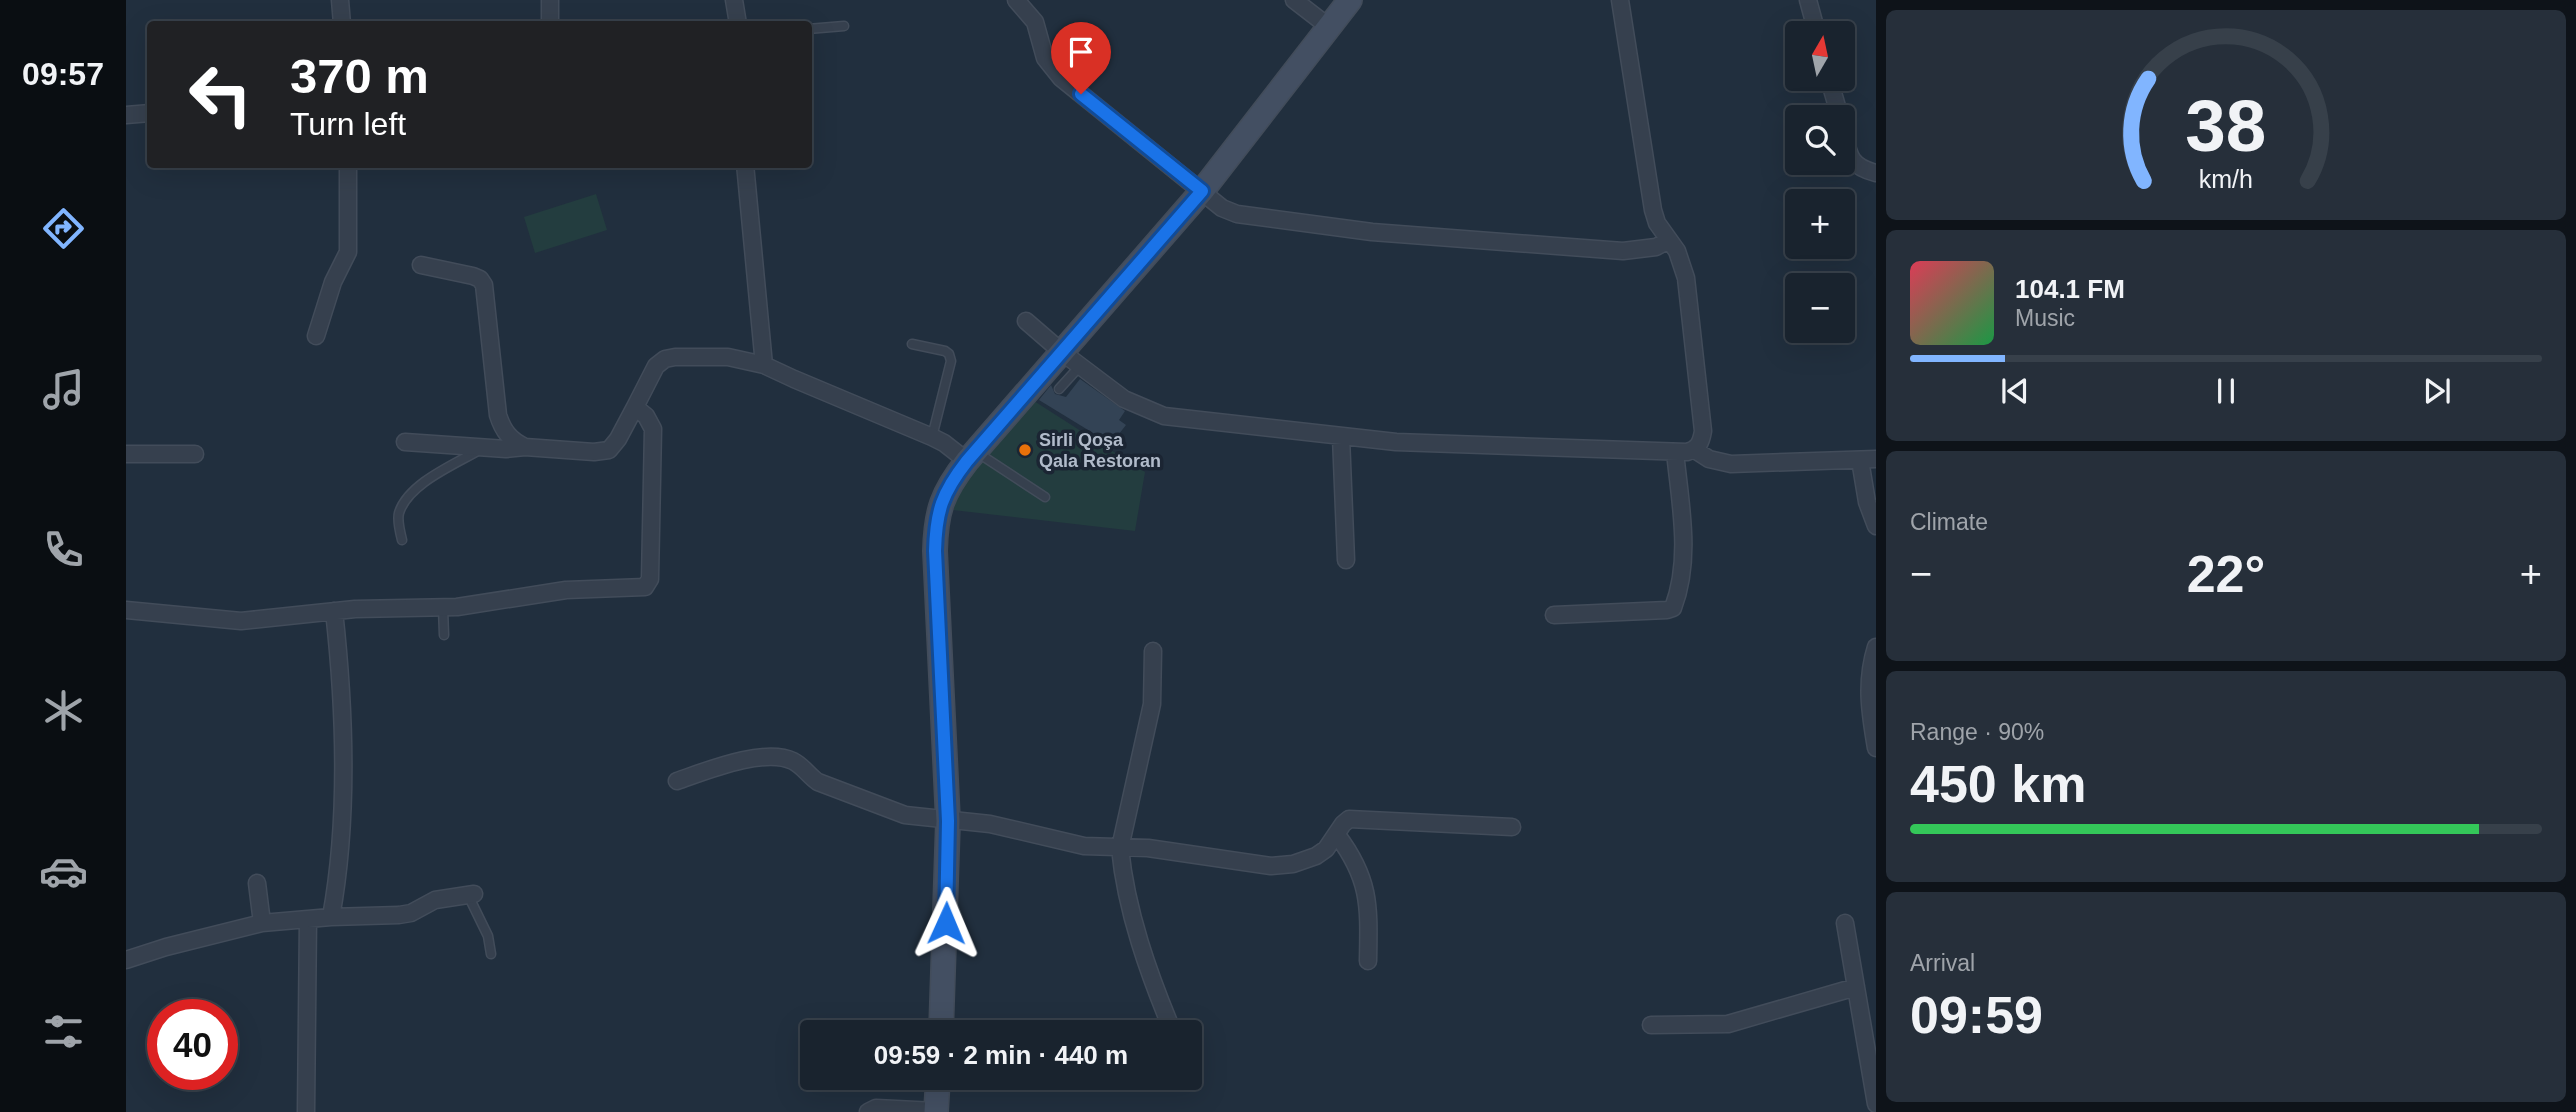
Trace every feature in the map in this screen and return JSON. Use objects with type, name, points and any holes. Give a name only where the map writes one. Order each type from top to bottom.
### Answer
[{"type":"street","points":[[340,0],[342,21]]},
{"type":"street","points":[[550,0],[550,21]]},
{"type":"street","points":[[734,0],[738,21]]},
{"type":"street","points":[[1016,0],[1035,22],[1045,58],[1061,78],[1222,208],[1237,214],[1372,232],[1623,251],[1656,247],[1669,240]]},
{"type":"street","points":[[1294,0],[1329,27]]},
{"type":"street","points":[[941,1020],[948,821],[936,528],[944,492],[971,456],[1071,359],[1350,0]]},
{"type":"street","points":[[1620,0],[1653,210],[1657,223],[1676,251],[1686,278],[1703,431],[1702,440],[1696,450]]},
{"type":"street","points":[[1808,0],[1814,21]]},
{"type":"street","points":[[126,115],[147,113]]},
{"type":"street","points":[[1855,164],[1876,173]]},
{"type":"street","points":[[316,336],[333,282],[348,252],[348,168]]},
{"type":"street","points":[[745,168],[764,365]]},
{"type":"street","points":[[421,265],[473,276],[480,279],[484,285],[498,415],[505,432],[525,447]]},
{"type":"street","points":[[1026,321],[1124,399],[1164,416],[1396,442],[1675,452],[1696,450],[1709,459],[1731,464],[1868,459],[1867,502],[1875,522]]},
{"type":"street","points":[[405,442],[506,449],[525,447],[594,452],[609,450],[618,439],[656,366],[665,359],[675,357],[727,357],[764,365],[971,456]]},
{"type":"street","points":[[126,610],[226,621],[374,607],[443,608],[566,590],[645,587],[649,584],[653,429],[646,416],[635,407]]},
{"type":"street","points":[[1341,437],[1346,560]]},
{"type":"street","points":[[1554,615],[1673,608],[1683,569],[1684,550],[1675,452]]},
{"type":"street","points":[[126,454],[195,454]]},
{"type":"street","points":[[331,917],[336,887],[343,711],[334,611]]},
{"type":"street","points":[[1876,647],[1868,683],[1876,748]]},
{"type":"street","points":[[1153,651],[1152,704],[1121,848],[1122,865],[1139,936],[1168,1020]]},
{"type":"street","points":[[677,781],[714,768],[766,756],[778,757],[797,763],[806,774],[818,782],[905,815],[990,824],[1084,846],[1148,848],[1271,866],[1293,864],[1316,856],[1326,849],[1349,819],[1512,827]]},
{"type":"street","points":[[1336,835],[1352,855],[1364,884],[1368,916],[1368,961]]},
{"type":"street","points":[[257,883],[262,923]]},
{"type":"street","points":[[126,960],[262,923],[399,915],[411,913],[435,900],[470,895]]},
{"type":"street","points":[[306,1112],[308,919]]},
{"type":"street","points":[[1845,923],[1876,1104]]},
{"type":"street","points":[[1651,1025],[1728,1024],[1856,987]]},
{"type":"street","points":[[868,1112],[876,1108],[936,1112],[937,1090]]},
{"type":"lane","points":[[812,29],[845,26]]},
{"type":"lane","points":[[912,344],[945,351],[951,361],[932,437]]},
{"type":"lane","points":[[1059,389],[1071,359]]},
{"type":"lane","points":[[401,540],[398,515],[404,502],[417,487],[484,448]]},
{"type":"lane","points":[[971,456],[1045,497]]},
{"type":"lane","points":[[443,608],[444,635]]},
{"type":"lane","points":[[470,895],[488,936],[491,954]]},
{"type":"green space","points":[[596,194],[607,230],[535,253],[524,217]]},
{"type":"green space","points":[[1034,401],[1145,472],[1135,531],[953,510],[963,483]]},
{"type":"building","points":[[1080,379],[1125,411],[1119,420],[1126,425],[1111,444],[1039,400],[1051,385],[1055,394],[1066,397]]},
{"type":"place","name":"Sirli Qoşa Qala Restoran","points":[[1025,450]]},
{"type":"route","points":[[946,923],[948,821],[935,551],[938,509],[944,492],[967,461],[1202,191],[1081,94]]}]
